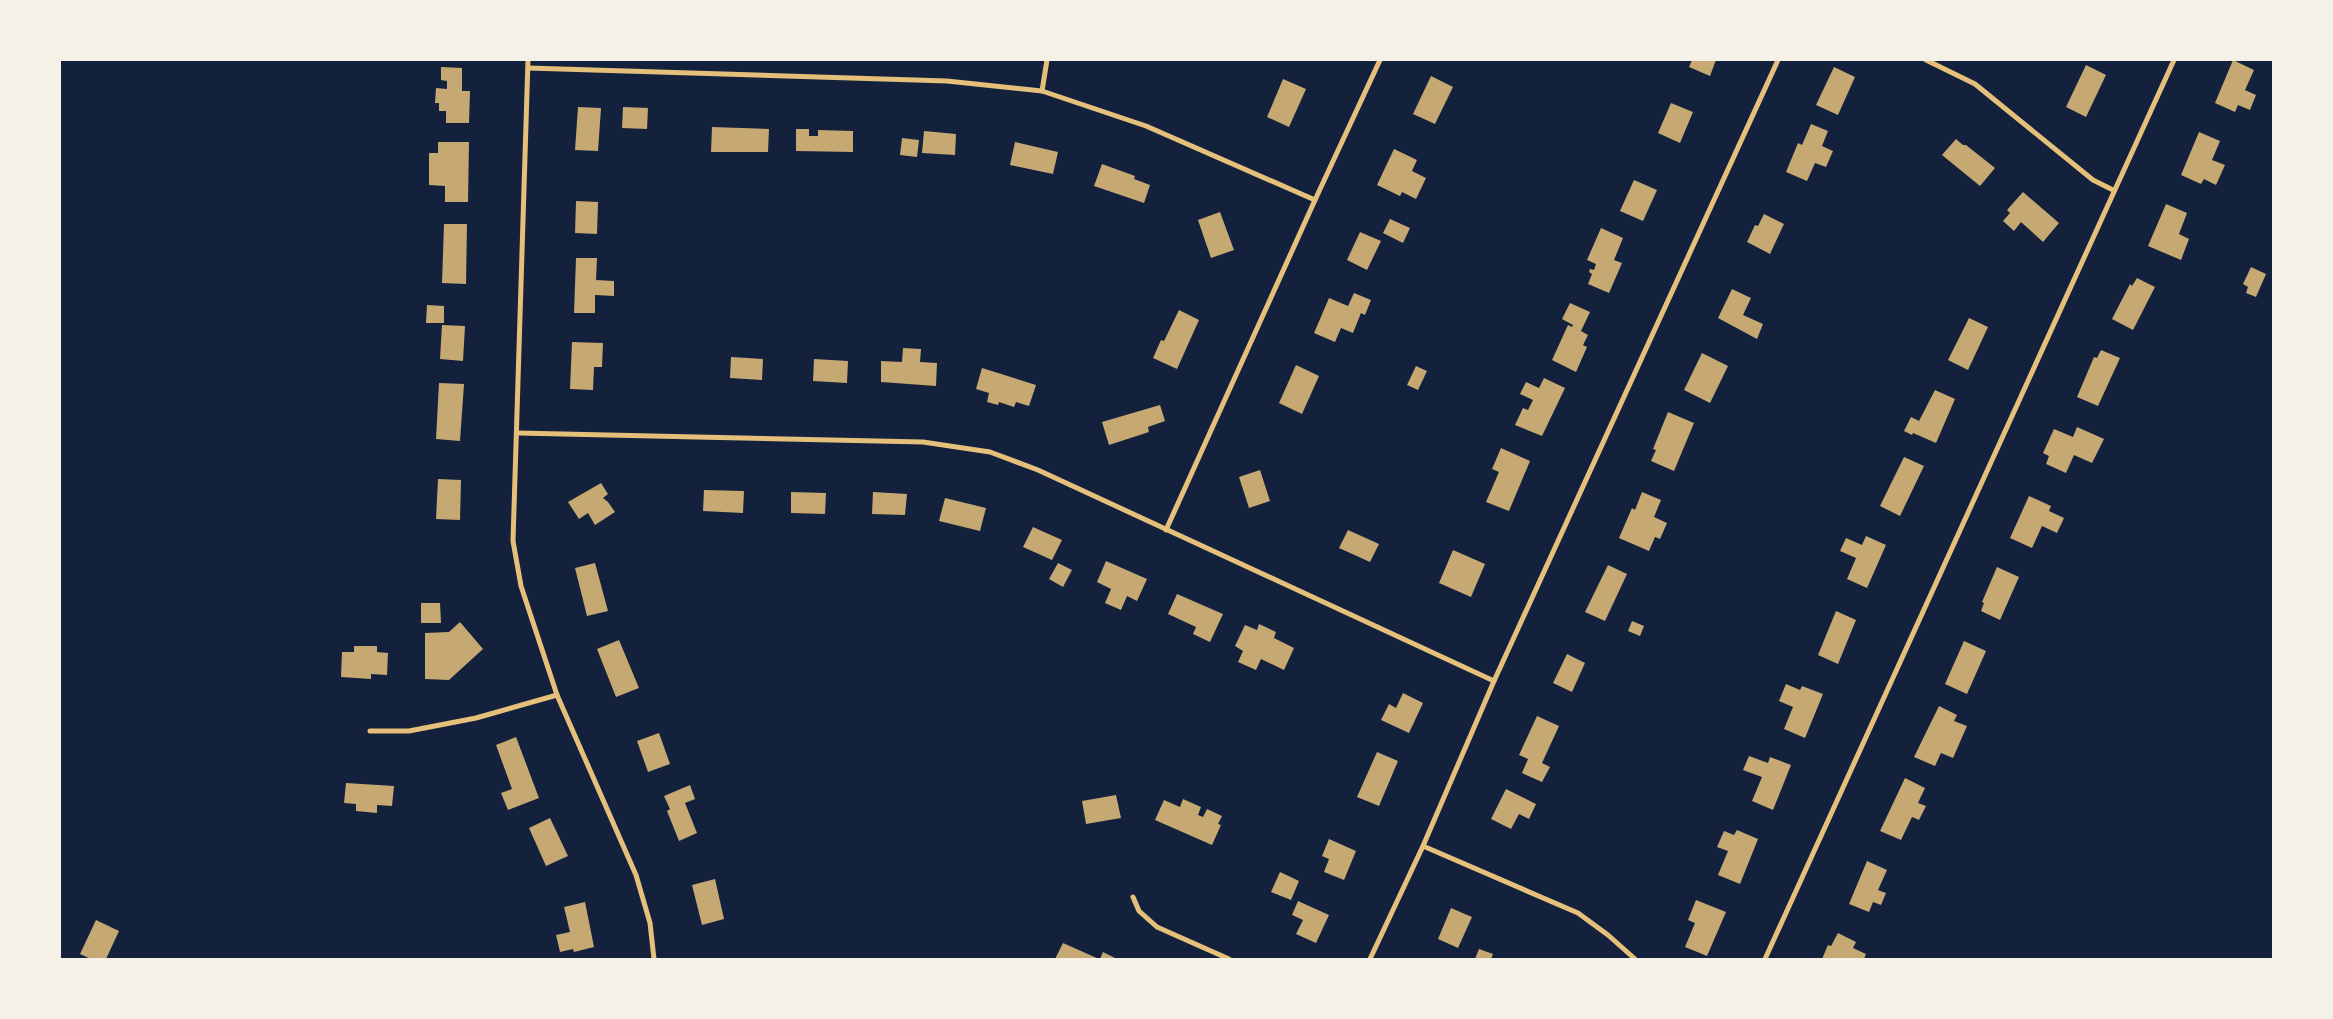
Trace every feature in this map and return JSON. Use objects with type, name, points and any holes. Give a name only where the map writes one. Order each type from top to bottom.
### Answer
[{"type":"street","points":[[528,60],[518,433],[513,541],[521,586],[557,695],[636,876],[650,923],[654,959]]},
{"type":"street","points":[[1042,91],[1047,60]]},
{"type":"street","points":[[1166,530],[1380,60]]},
{"type":"street","points":[[1370,959],[1423,846],[1494,680],[1778,60]]},
{"type":"street","points":[[1926,60],[1976,84],[2093,180],[2113,190]]},
{"type":"street","points":[[1765,959],[2113,190],[2174,60]]},
{"type":"street","points":[[528,68],[947,81],[1042,91],[1146,126],[1315,200]]},
{"type":"street","points":[[518,433],[923,442],[990,452],[1038,470],[1494,680]]},
{"type":"street","points":[[370,731],[409,730],[476,718],[557,695]]},
{"type":"street","points":[[1423,846],[1578,913],[1608,935],[1635,959]]},
{"type":"street","points":[[1133,897],[1139,911],[1157,927],[1229,959]]},
{"type":"building","points":[[1692,60],[1716,60],[1710,76],[1689,67]]},
{"type":"building","points":[[2233,60],[2254,70],[2245,90],[2256,95],[2250,110],[2238,105],[2235,112],[2215,103]]},
{"type":"building","points":[[2086,65],[2106,75],[2086,117],[2066,107]]},
{"type":"building","points":[[441,67],[462,68],[462,91],[470,91],[469,123],[446,123],[446,111],[439,111],[439,103],[435,103],[436,88],[447,89],[447,81],[441,80]]},
{"type":"building","points":[[1834,67],[1855,77],[1838,115],[1816,105]]},
{"type":"building","points":[[1431,76],[1453,87],[1435,124],[1413,114]]},
{"type":"building","points":[[1283,79],[1306,89],[1289,127],[1267,117]]},
{"type":"building","points":[[1671,103],[1693,112],[1680,143],[1658,133]]},
{"type":"building","points":[[578,107],[601,108],[598,151],[575,150]]},
{"type":"building","points":[[623,107],[648,108],[647,129],[622,128]]},
{"type":"building","points":[[1811,124],[1828,131],[1822,146],[1833,151],[1826,167],[1815,163],[1807,181],[1786,172],[1798,143],[1802,145]]},
{"type":"building","points":[[712,127],[769,129],[768,152],[711,152]]},
{"type":"building","points":[[796,129],[809,129],[809,136],[818,136],[818,130],[853,131],[853,152],[796,151]]},
{"type":"building","points":[[924,131],[956,134],[955,155],[922,153]]},
{"type":"building","points":[[2199,132],[2220,141],[2212,160],[2225,165],[2216,185],[2204,179],[2201,184],[2181,175]]},
{"type":"building","points":[[902,138],[919,140],[917,157],[900,155]]},
{"type":"building","points":[[1956,139],[1995,168],[1980,186],[1942,155]]},
{"type":"building","points":[[438,142],[469,142],[468,202],[445,202],[445,186],[429,185],[429,153],[438,153]]},
{"type":"building","points":[[1015,142],[1058,152],[1053,174],[1010,165]]},
{"type":"building","points":[[1394,149],[1417,160],[1412,171],[1426,178],[1416,199],[1402,192],[1400,196],[1377,185]]},
{"type":"building","points":[[1102,164],[1135,176],[1134,179],[1150,185],[1144,203],[1094,186]]},
{"type":"building","points":[[1634,180],[1657,190],[1643,221],[1620,211]]},
{"type":"building","points":[[2023,192],[2059,223],[2043,242],[2021,222],[2014,231],[2003,221],[2010,213],[2007,210]]},
{"type":"building","points":[[576,201],[598,202],[597,234],[575,233]]},
{"type":"building","points":[[2166,204],[2187,213],[2179,234],[2189,239],[2181,260],[2148,246]]},
{"type":"building","points":[[1220,212],[1234,250],[1211,258],[1198,220]]},
{"type":"building","points":[[1764,214],[1784,224],[1770,254],[1747,242],[1755,225],[1758,226]]},
{"type":"building","points":[[1390,219],[1410,228],[1403,243],[1383,233]]},
{"type":"building","points":[[444,224],[467,224],[466,284],[442,283]]},
{"type":"building","points":[[1601,228],[1623,238],[1614,260],[1622,263],[1609,293],[1588,284],[1592,274],[1589,272],[1590,269],[1594,270],[1596,264],[1587,260]]},
{"type":"building","points":[[1360,232],[1381,241],[1367,270],[1347,260]]},
{"type":"building","points":[[576,258],[597,258],[596,280],[614,281],[614,296],[595,295],[595,313],[574,313]]},
{"type":"building","points":[[2251,267],[2266,274],[2256,297],[2246,293],[2248,287],[2243,284]]},
{"type":"building","points":[[2137,278],[2155,287],[2133,330],[2112,319],[2130,284],[2132,286]]},
{"type":"building","points":[[1732,289],[1751,298],[1743,315],[1763,324],[1757,339],[1718,318]]},
{"type":"building","points":[[1354,293],[1371,300],[1365,315],[1361,313],[1353,333],[1341,328],[1335,342],[1314,333],[1329,298],[1348,306]]},
{"type":"building","points":[[1570,303],[1590,312],[1581,331],[1588,335],[1583,345],[1587,347],[1576,372],[1552,360],[1568,325],[1572,327],[1573,325],[1562,319]]},
{"type":"building","points":[[427,305],[444,306],[444,323],[426,323]]},
{"type":"building","points":[[1179,310],[1199,320],[1177,369],[1153,358],[1161,340],[1164,341]]},
{"type":"building","points":[[1969,318],[1988,327],[1968,370],[1948,360]]},
{"type":"building","points":[[442,325],[465,326],[463,361],[440,359]]},
{"type":"building","points":[[572,342],[603,343],[602,367],[594,367],[593,390],[570,389]]},
{"type":"building","points":[[903,348],[921,349],[920,362],[937,363],[936,386],[881,382],[881,361],[902,362]]},
{"type":"building","points":[[2101,350],[2120,358],[2098,406],[2077,397],[2094,357],[2097,358]]},
{"type":"building","points":[[1702,353],[1728,366],[1710,403],[1684,390]]},
{"type":"building","points":[[731,357],[763,359],[762,380],[730,378]]},
{"type":"building","points":[[814,359],[848,361],[847,383],[813,381]]},
{"type":"building","points":[[1296,365],[1319,376],[1302,414],[1279,403]]},
{"type":"building","points":[[1416,366],[1427,371],[1418,390],[1407,385]]},
{"type":"building","points":[[982,368],[1036,385],[1029,406],[1016,402],[1014,407],[999,402],[998,405],[987,402],[989,393],[976,389]]},
{"type":"building","points":[[1544,378],[1565,388],[1542,436],[1515,425],[1523,408],[1528,410],[1533,400],[1520,394],[1526,382],[1539,388]]},
{"type":"building","points":[[439,383],[464,384],[460,441],[436,439]]},
{"type":"building","points":[[1935,390],[1955,399],[1936,443],[1904,431],[1911,417],[1919,421]]},
{"type":"building","points":[[1160,405],[1165,421],[1148,427],[1149,432],[1109,445],[1102,422]]},
{"type":"building","points":[[1668,412],[1694,423],[1674,471],[1651,461],[1656,450],[1653,449]]},
{"type":"building","points":[[2077,427],[2104,439],[2092,463],[2074,455],[2066,473],[2046,464],[2049,456],[2043,453],[2054,429],[2073,437]]},
{"type":"building","points":[[1501,448],[1530,461],[1509,511],[1486,502],[1499,472],[1492,469]]},
{"type":"building","points":[[1904,457],[1924,466],[1900,516],[1880,506]]},
{"type":"building","points":[[1260,470],[1270,501],[1249,508],[1239,477]]},
{"type":"building","points":[[438,479],[461,480],[460,520],[436,519]]},
{"type":"building","points":[[601,483],[608,494],[603,498],[615,512],[595,525],[588,513],[579,519],[568,502]]},
{"type":"building","points":[[704,490],[744,491],[743,513],[703,511]]},
{"type":"building","points":[[791,492],[826,493],[825,514],[791,513]]},
{"type":"building","points":[[873,492],[907,494],[905,515],[872,514]]},
{"type":"building","points":[[1642,492],[1661,500],[1654,517],[1667,523],[1660,539],[1655,537],[1649,551],[1619,538],[1632,508],[1635,510]]},
{"type":"building","points":[[2029,496],[2051,506],[2049,511],[2064,518],[2057,533],[2042,526],[2032,548],[2010,538]]},
{"type":"building","points":[[945,498],[986,508],[980,531],[939,521]]},
{"type":"building","points":[[1033,527],[1062,540],[1052,560],[1023,547]]},
{"type":"building","points":[[1348,530],[1379,544],[1370,562],[1339,548]]},
{"type":"building","points":[[1866,536],[1886,545],[1867,588],[1847,579],[1856,558],[1840,551],[1846,538],[1862,545]]},
{"type":"building","points":[[1453,550],[1485,564],[1471,597],[1439,583]]},
{"type":"building","points":[[1106,561],[1147,579],[1137,601],[1127,596],[1121,610],[1105,603],[1111,589],[1097,582]]},
{"type":"building","points":[[595,563],[608,611],[587,616],[575,568]]},
{"type":"building","points":[[1058,563],[1072,570],[1063,587],[1049,579]]},
{"type":"building","points":[[1608,565],[1627,574],[1605,621],[1585,612]]},
{"type":"building","points":[[1997,567],[2019,577],[2000,620],[1981,611],[1984,603],[1982,602]]},
{"type":"building","points":[[1177,594],[1223,614],[1210,642],[1193,634],[1196,627],[1168,614]]},
{"type":"building","points":[[421,603],[440,603],[441,623],[421,623]]},
{"type":"building","points":[[1836,611],[1856,620],[1838,664],[1818,655]]},
{"type":"building","points":[[1632,621],[1644,626],[1640,636],[1628,631]]},
{"type":"building","points":[[460,622],[483,649],[449,680],[425,679],[425,633],[449,632]]},
{"type":"building","points":[[1259,624],[1276,632],[1274,638],[1294,648],[1284,670],[1261,659],[1256,670],[1238,662],[1243,651],[1235,646],[1245,625],[1257,630]]},
{"type":"building","points":[[619,640],[639,688],[616,697],[597,649]]},
{"type":"building","points":[[1964,641],[1986,651],[1967,694],[1945,684]]},
{"type":"building","points":[[354,646],[377,646],[377,652],[388,653],[387,675],[371,674],[371,679],[341,677],[342,652],[354,652]]},
{"type":"building","points":[[1567,654],[1585,663],[1572,692],[1553,683]]},
{"type":"building","points":[[1786,684],[1800,690],[1802,686],[1823,694],[1805,738],[1784,729],[1793,707],[1779,701]]},
{"type":"building","points":[[1403,693],[1423,703],[1409,733],[1381,720],[1389,704],[1396,708]]},
{"type":"building","points":[[1939,706],[1957,715],[1954,721],[1967,726],[1953,758],[1941,753],[1935,766],[1914,757]]},
{"type":"building","points":[[1537,716],[1559,726],[1542,763],[1550,767],[1542,782],[1522,773],[1528,759],[1519,755]]},
{"type":"building","points":[[659,733],[670,764],[648,772],[637,741]]},
{"type":"building","points":[[516,737],[539,798],[508,810],[501,793],[512,789],[496,745]]},
{"type":"building","points":[[1377,752],[1398,761],[1379,806],[1357,797]]},
{"type":"building","points":[[1749,756],[1768,763],[1770,757],[1791,765],[1773,810],[1752,801],[1762,777],[1743,770]]},
{"type":"building","points":[[1905,778],[1925,788],[1918,803],[1926,806],[1919,820],[1912,817],[1901,840],[1880,831]]},
{"type":"building","points":[[346,783],[394,786],[392,806],[377,805],[377,813],[356,811],[356,804],[344,803]]},
{"type":"building","points":[[690,785],[695,799],[685,803],[697,833],[679,841],[667,811],[670,809],[664,796]]},
{"type":"building","points":[[1506,789],[1536,804],[1529,819],[1519,814],[1511,829],[1491,819]]},
{"type":"building","points":[[1116,795],[1121,818],[1086,824],[1082,801]]},
{"type":"building","points":[[1183,799],[1201,807],[1198,815],[1203,817],[1207,809],[1222,816],[1218,824],[1221,825],[1212,845],[1155,820],[1164,800],[1180,807]]},
{"type":"building","points":[[550,818],[568,856],[546,866],[529,828]]},
{"type":"building","points":[[1737,830],[1758,839],[1740,884],[1718,875],[1728,851],[1717,847],[1724,831],[1734,835]]},
{"type":"building","points":[[1329,839],[1356,851],[1344,880],[1324,872],[1329,859],[1322,856]]},
{"type":"building","points":[[1867,861],[1887,870],[1878,890],[1886,893],[1881,905],[1873,902],[1869,912],[1849,904]]},
{"type":"building","points":[[1280,872],[1299,881],[1291,900],[1271,892]]},
{"type":"building","points":[[715,879],[724,919],[702,925],[692,885]]},
{"type":"building","points":[[1696,900],[1726,912],[1707,956],[1685,947],[1695,923],[1688,920]]},
{"type":"building","points":[[1298,901],[1329,915],[1316,943],[1296,934],[1303,920],[1292,915]]},
{"type":"building","points":[[585,902],[594,947],[574,952],[573,949],[560,952],[556,935],[570,932],[564,907]]},
{"type":"building","points":[[1451,908],[1472,917],[1458,948],[1438,939]]},
{"type":"building","points":[[96,920],[119,931],[106,959],[91,959],[80,954]]},
{"type":"building","points":[[1838,933],[1856,942],[1853,948],[1866,954],[1864,959],[1822,959],[1828,945],[1831,946]]},
{"type":"building","points":[[1063,943],[1099,959],[1055,959]]},
{"type":"building","points":[[1479,949],[1493,954],[1491,959],[1475,959]]},
{"type":"building","points":[[1103,952],[1115,958],[1100,959]]}]
